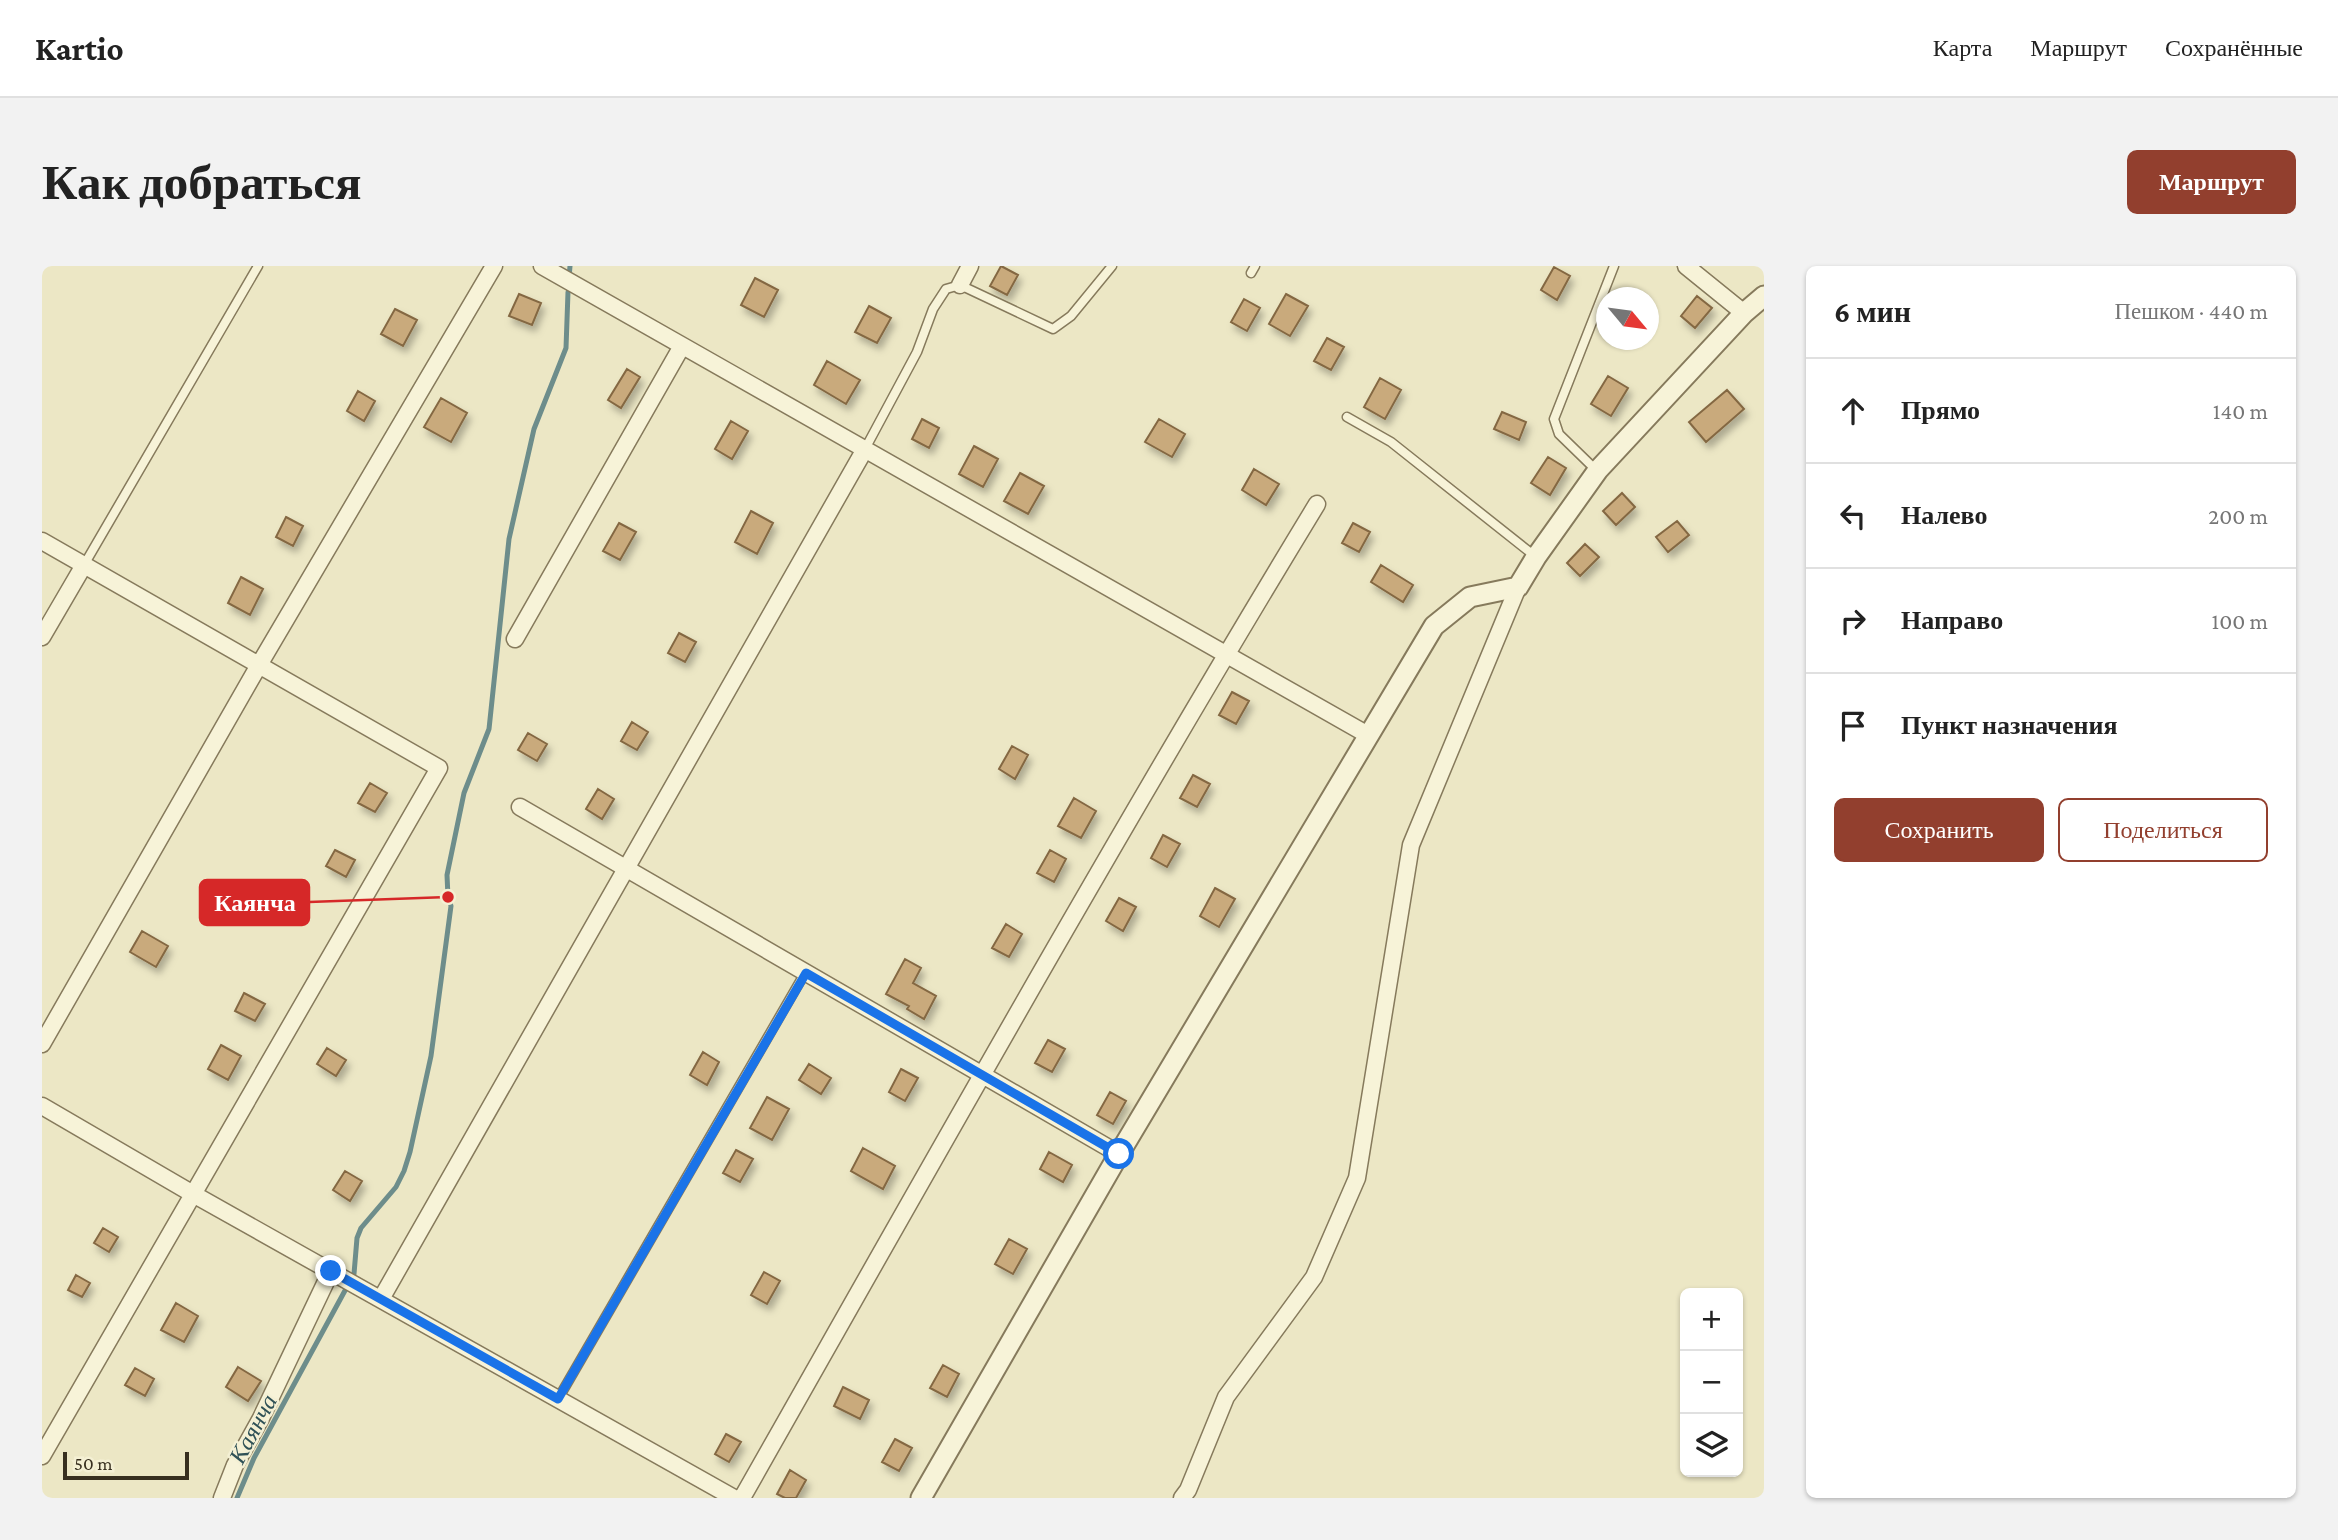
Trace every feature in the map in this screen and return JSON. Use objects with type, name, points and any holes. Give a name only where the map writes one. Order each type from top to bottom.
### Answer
[{"type":"street","points":[[42,1044],[494,266]]},
{"type":"street","points":[[542,266],[1368,735]]},
{"type":"street","points":[[960,285],[970,266]]},
{"type":"street","points":[[1686,266],[1744,313]]},
{"type":"street","points":[[1182,1498],[1188,1490],[1226,1397],[1314,1277],[1357,1178],[1411,845],[1518,587],[1536,557],[1598,471],[1744,313],[1764,296]]},
{"type":"street","points":[[515,639],[682,346]]},
{"type":"street","points":[[381,1299],[865,449]]},
{"type":"street","points":[[743,1498],[981,1075],[1226,653],[1317,504]]},
{"type":"street","points":[[42,541],[439,768],[42,1457]]},
{"type":"street","points":[[42,637],[83,565]]},
{"type":"street","points":[[921,1498],[1119,1154],[1434,626],[1470,597],[1518,587]]},
{"type":"street","points":[[520,807],[1119,1154]]},
{"type":"street","points":[[42,1106],[193,1194],[734,1498]]},
{"type":"street","points":[[222,1498],[235,1465],[261,1418],[331,1271]]},
{"type":"lane","points":[[83,565],[258,266]]},
{"type":"lane","points":[[865,449],[917,352],[933,309],[946,289],[960,285],[1053,329],[1071,316],[1112,266]]},
{"type":"lane","points":[[1598,471],[1559,434],[1554,419],[1580,348],[1615,266]]},
{"type":"lane","points":[[1348,417],[1391,442],[1536,557]]},
{"type":"lane","points":[[558,1399],[806,973]]},
{"type":"building","points":[[1001,266],[1018,275],[1007,295],[990,286]]},
{"type":"building","points":[[1554,267],[1570,276],[1557,300],[1541,290]]},
{"type":"building","points":[[755,278],[778,290],[764,317],[741,305]]},
{"type":"building","points":[[519,294],[541,303],[532,325],[509,316]]},
{"type":"building","points":[[1286,294],[1308,306],[1290,336],[1269,324]]},
{"type":"building","points":[[1697,296],[1712,308],[1695,328],[1681,316]]},
{"type":"building","points":[[1244,299],[1260,308],[1247,331],[1231,322]]},
{"type":"building","points":[[869,306],[891,318],[877,343],[855,332]]},
{"type":"building","points":[[395,309],[417,320],[403,346],[381,334]]},
{"type":"building","points":[[1327,338],[1344,347],[1331,370],[1314,361]]},
{"type":"building","points":[[827,361],[860,380],[846,404],[814,385]]},
{"type":"building","points":[[627,369],[640,377],[621,408],[608,400]]},
{"type":"building","points":[[1608,376],[1628,388],[1611,416],[1591,404]]},
{"type":"building","points":[[1380,378],[1401,390],[1385,419],[1364,407]]},
{"type":"building","points":[[1727,390],[1744,409],[1706,442],[1689,422]]},
{"type":"building","points":[[358,391],[375,401],[364,421],[347,411]]},
{"type":"building","points":[[441,398],[467,413],[451,442],[424,427]]},
{"type":"building","points":[[1502,412],[1526,422],[1519,440],[1494,429]]},
{"type":"building","points":[[922,419],[939,428],[929,448],[912,439]]},
{"type":"building","points":[[1159,419],[1185,434],[1172,457],[1145,442]]},
{"type":"building","points":[[731,421],[748,431],[732,459],[715,449]]},
{"type":"building","points":[[974,446],[998,459],[983,487],[959,474]]},
{"type":"building","points":[[1548,457],[1566,468],[1550,495],[1531,483]]},
{"type":"building","points":[[1254,469],[1279,484],[1266,505],[1242,490]]},
{"type":"building","points":[[1020,473],[1044,486],[1028,514],[1004,501]]},
{"type":"building","points":[[1622,493],[1635,507],[1616,525],[1603,511]]},
{"type":"building","points":[[751,511],[773,523],[757,554],[735,542]]},
{"type":"building","points":[[286,517],[303,526],[293,546],[276,537]]},
{"type":"building","points":[[1677,521],[1689,535],[1668,552],[1656,537]]},
{"type":"building","points":[[619,523],[636,532],[620,560],[603,551]]},
{"type":"building","points":[[1353,523],[1370,532],[1359,552],[1342,543]]},
{"type":"building","points":[[1585,544],[1599,557],[1580,576],[1567,563]]},
{"type":"building","points":[[1381,565],[1413,585],[1403,602],[1371,582]]},
{"type":"building","points":[[241,577],[263,589],[250,615],[228,603]]},
{"type":"building","points":[[679,633],[696,642],[685,662],[668,653]]},
{"type":"building","points":[[1232,692],[1249,701],[1236,724],[1219,715]]},
{"type":"building","points":[[632,722],[648,732],[637,750],[621,741]]},
{"type":"building","points":[[528,733],[547,744],[537,761],[518,750]]},
{"type":"building","points":[[1012,746],[1028,755],[1015,779],[999,769]]},
{"type":"building","points":[[1193,775],[1210,784],[1197,807],[1180,798]]},
{"type":"building","points":[[370,783],[387,793],[375,812],[358,803]]},
{"type":"building","points":[[598,789],[614,799],[602,819],[586,809]]},
{"type":"building","points":[[1074,798],[1096,811],[1081,838],[1058,826]]},
{"type":"building","points":[[1163,835],[1180,844],[1167,867],[1151,858]]},
{"type":"building","points":[[335,850],[355,860],[346,877],[326,866]]},
{"type":"building","points":[[1050,850],[1066,859],[1054,882],[1037,873]]},
{"type":"building","points":[[1215,888],[1235,899],[1219,927],[1200,916]]},
{"type":"building","points":[[1119,898],[1136,907],[1123,931],[1106,921]]},
{"type":"building","points":[[1006,924],[1022,934],[1009,957],[992,948]]},
{"type":"building","points":[[142,931],[168,946],[156,967],[130,952]]},
{"type":"building","points":[[905,959],[921,968],[913,983],[936,996],[924,1019],[907,1009],[909,1006],[886,994]]},
{"type":"building","points":[[244,993],[265,1004],[255,1021],[235,1011]]},
{"type":"building","points":[[1048,1040],[1065,1049],[1052,1072],[1035,1063]]},
{"type":"building","points":[[221,1045],[241,1056],[228,1080],[208,1069]]},
{"type":"building","points":[[327,1048],[346,1060],[336,1076],[317,1064]]},
{"type":"building","points":[[703,1052],[719,1062],[707,1085],[690,1075]]},
{"type":"building","points":[[809,1064],[831,1078],[821,1094],[799,1080]]},
{"type":"building","points":[[901,1069],[918,1078],[905,1101],[889,1092]]},
{"type":"building","points":[[1110,1092],[1126,1101],[1113,1124],[1097,1115]]},
{"type":"building","points":[[767,1097],[789,1109],[772,1140],[750,1128]]},
{"type":"building","points":[[863,1148],[895,1166],[883,1189],[851,1171]]},
{"type":"building","points":[[736,1150],[753,1159],[740,1182],[723,1173]]},
{"type":"building","points":[[1049,1152],[1072,1165],[1063,1182],[1040,1169]]},
{"type":"building","points":[[345,1171],[362,1181],[350,1201],[333,1190]]},
{"type":"building","points":[[103,1228],[118,1237],[109,1252],[94,1243]]},
{"type":"building","points":[[1009,1239],[1027,1249],[1013,1274],[995,1264]]},
{"type":"building","points":[[764,1272],[780,1281],[767,1304],[751,1295]]},
{"type":"building","points":[[76,1275],[90,1283],[82,1297],[68,1290]]},
{"type":"building","points":[[176,1303],[198,1316],[184,1342],[161,1330]]},
{"type":"building","points":[[943,1365],[959,1374],[947,1397],[930,1388]]},
{"type":"building","points":[[238,1367],[261,1381],[248,1401],[226,1387]]},
{"type":"building","points":[[135,1368],[154,1379],[145,1396],[125,1385]]},
{"type":"building","points":[[843,1387],[869,1400],[860,1419],[834,1406]]},
{"type":"building","points":[[726,1434],[741,1442],[729,1462],[715,1454]]},
{"type":"building","points":[[895,1439],[912,1448],[899,1471],[882,1462]]},
{"type":"building","points":[[790,1470],[806,1480],[796,1498],[785,1498],[777,1494]]},
{"type":"waterway","name":"Каянча","points":[[569,278],[570,266]]},
{"type":"waterway","name":"Каянча","points":[[237,1498],[254,1458],[354,1274],[357,1238],[361,1228],[396,1187],[410,1152],[431,1056],[451,906],[447,875],[464,793],[489,729],[509,539],[534,429],[566,348],[568,292]]},
{"type":"place","name":"Каянча","points":[[448,897]]},
{"type":"route","points":[[331,1271],[558,1399],[806,973],[1119,1154]]}]
